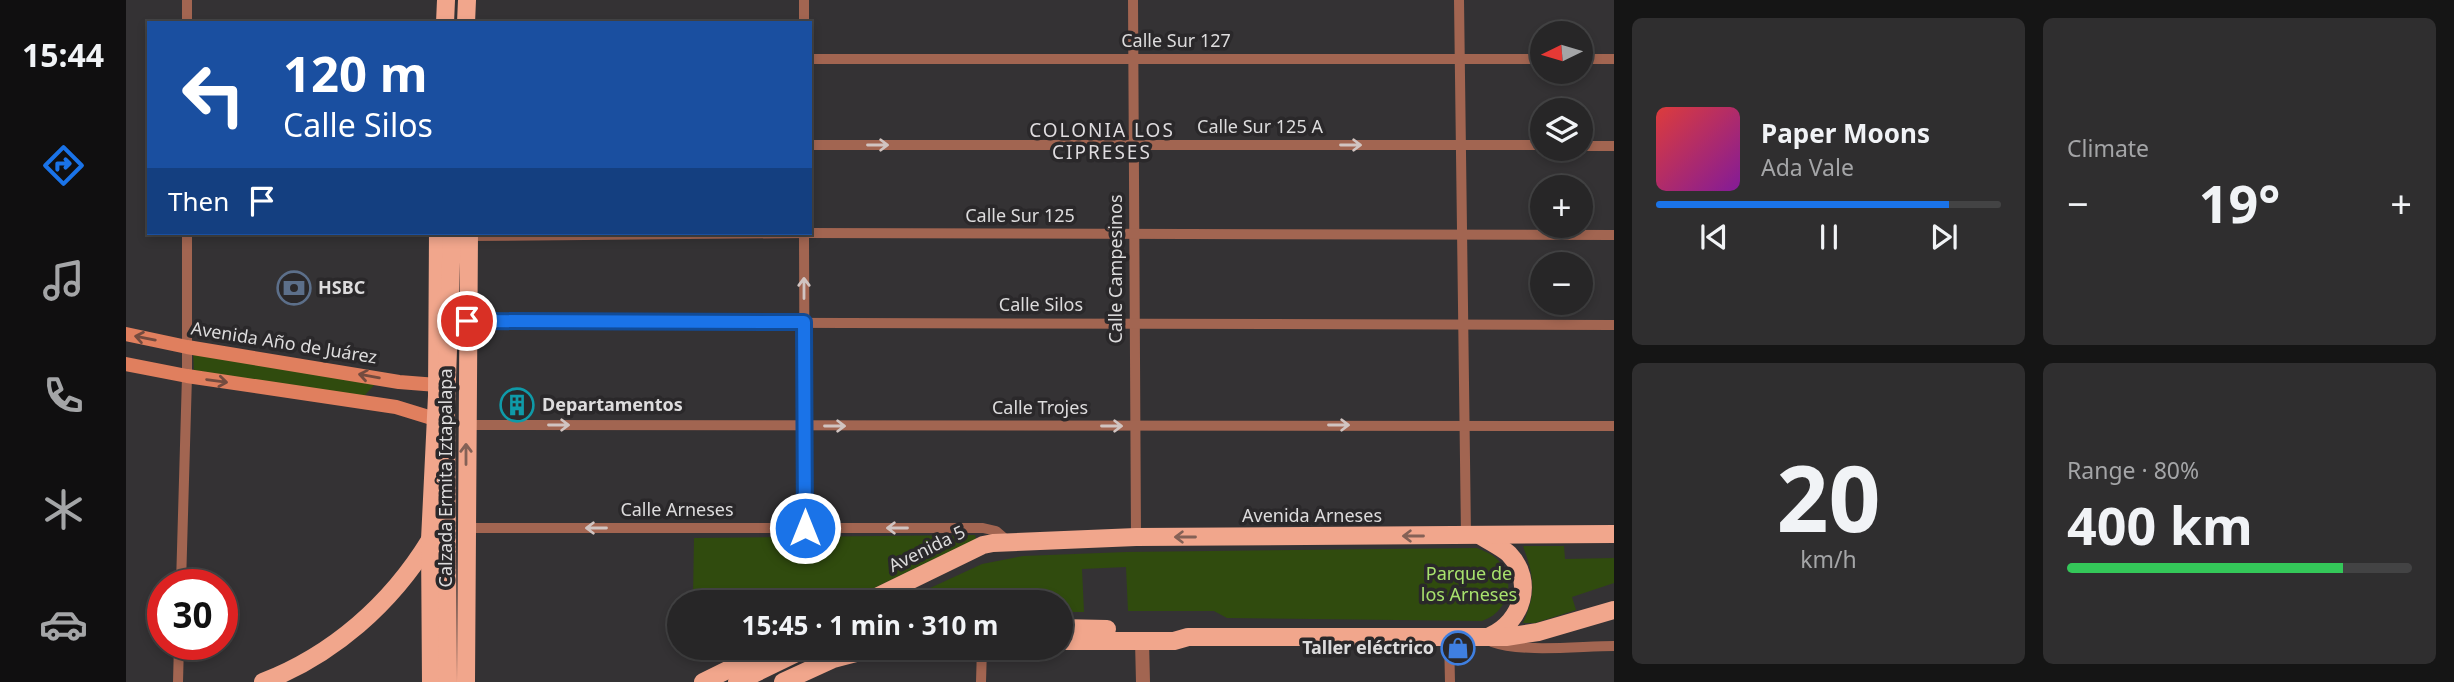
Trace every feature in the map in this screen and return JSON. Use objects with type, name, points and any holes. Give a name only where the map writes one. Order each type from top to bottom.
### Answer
[{"type":"main road","points":[[445,21],[446,0]]},
{"type":"main road","points":[[466,21],[467,0]]},
{"type":"main road","name":"Calzada Ermita Iztapalapa","points":[[431,682],[429,540],[437,385],[438,235]]},
{"type":"main road","name":"Calzada Ermita Iztapalapa","points":[[460,680],[466,645],[467,321],[463,235]]},
{"type":"main road","name":"Calzada Ermita Iztapalapa","points":[[460,680],[446,408],[463,235]]},
{"type":"main road","name":"Avenida Año de Juárez","points":[[126,334],[187,347],[399,382],[437,385]]},
{"type":"main road","points":[[126,364],[187,376],[396,407],[435,419]]},
{"type":"main road","points":[[396,407],[400,395],[399,382]]},
{"type":"main road","name":"Calzada Ermita Iztapalapa","points":[[435,419],[449,439],[458,555],[460,680]]},
{"type":"main road","name":"Avenida Arneses","points":[[1010,543],[1136,537],[1614,534]]},
{"type":"main road","points":[[1473,536],[1507,553],[1518,568],[1522,585],[1521,603],[1513,619],[1500,632],[1483,638]]},
{"type":"main road","points":[[263,682],[318,655],[357,627],[397,586],[429,540]]},
{"type":"main road","name":"Avenida 5","points":[[890,590],[982,545],[1010,543]]},
{"type":"main road","points":[[1073,641],[1174,641],[1188,637],[1483,638],[1538,632],[1614,610]]},
{"type":"main road","points":[[1073,628],[1177,629],[1188,637]]},
{"type":"main road","points":[[431,647],[440,656],[449,658],[457,655],[466,645]]},
{"type":"main road","points":[[703,682],[748,660]]},
{"type":"main road","points":[[737,682],[782,660]]},
{"type":"main road","points":[[783,682],[831,660]]},
{"type":"street","points":[[187,0],[187,21]]},
{"type":"street","points":[[804,0],[804,21]]},
{"type":"street","name":"Calle Campesinos","points":[[1133,0],[1136,537]]},
{"type":"street","points":[[1459,0],[1464,425],[1473,536]]},
{"type":"street","name":"Calle Sur 127","points":[[812,59],[1530,59]]},
{"type":"street","points":[[1593,59],[1614,59]]},
{"type":"street","name":"Calle Sur 125 A","points":[[812,145],[1530,145]]},
{"type":"street","points":[[1593,146],[1614,146]]},
{"type":"street","name":"Calle Sur 125","points":[[812,233],[1614,235]]},
{"type":"street","points":[[181,569],[187,376],[187,235]]},
{"type":"street","points":[[804,235],[805,528]]},
{"type":"street","name":"Calle Silos","points":[[467,321],[1614,325]]},
{"type":"street","name":"Calle Trojes","points":[[466,425],[1614,426]]},
{"type":"street","name":"Calle Arneses","points":[[466,528],[983,528],[996,531],[1010,543]]},
{"type":"street","points":[[1450,638],[1450,682]]},
{"type":"street","points":[[1483,638],[1503,646],[1614,646]]},
{"type":"street","points":[[1142,641],[1143,682]]},
{"type":"street","points":[[178,682],[179,660]]},
{"type":"street","points":[[981,682],[982,660]]},
{"type":"green space","points":[[193,350],[379,380],[364,396],[194,373]]},
{"type":"green space","points":[[975,535],[976,539],[870,590],[693,590],[694,538]]},
{"type":"green space","points":[[1523,546],[1564,546],[1565,559],[1614,558],[1614,583],[1572,597],[1576,610],[1535,623],[1523,623],[1532,584]]},
{"type":"green space","name":"Parque de los Arneses","points":[[1477,548],[1497,559],[1507,576],[1508,585],[1504,603],[1491,617],[1482,621],[1227,618],[1214,611],[1128,611],[1126,567],[1082,569],[1084,612],[1073,612],[1073,590],[926,590],[982,564],[1023,556],[1126,552]]},
{"type":"place","name":"HSBC","points":[[294,288]]},
{"type":"place","name":"Departamentos","points":[[517,405]]},
{"type":"place","name":"Taller eléctrico","points":[[1458,648]]},
{"type":"district","name":"COLONIA LOS CIPRESES","points":[[1102,141]]},
{"type":"route","points":[[467,321],[804,322],[805,528]]}]
